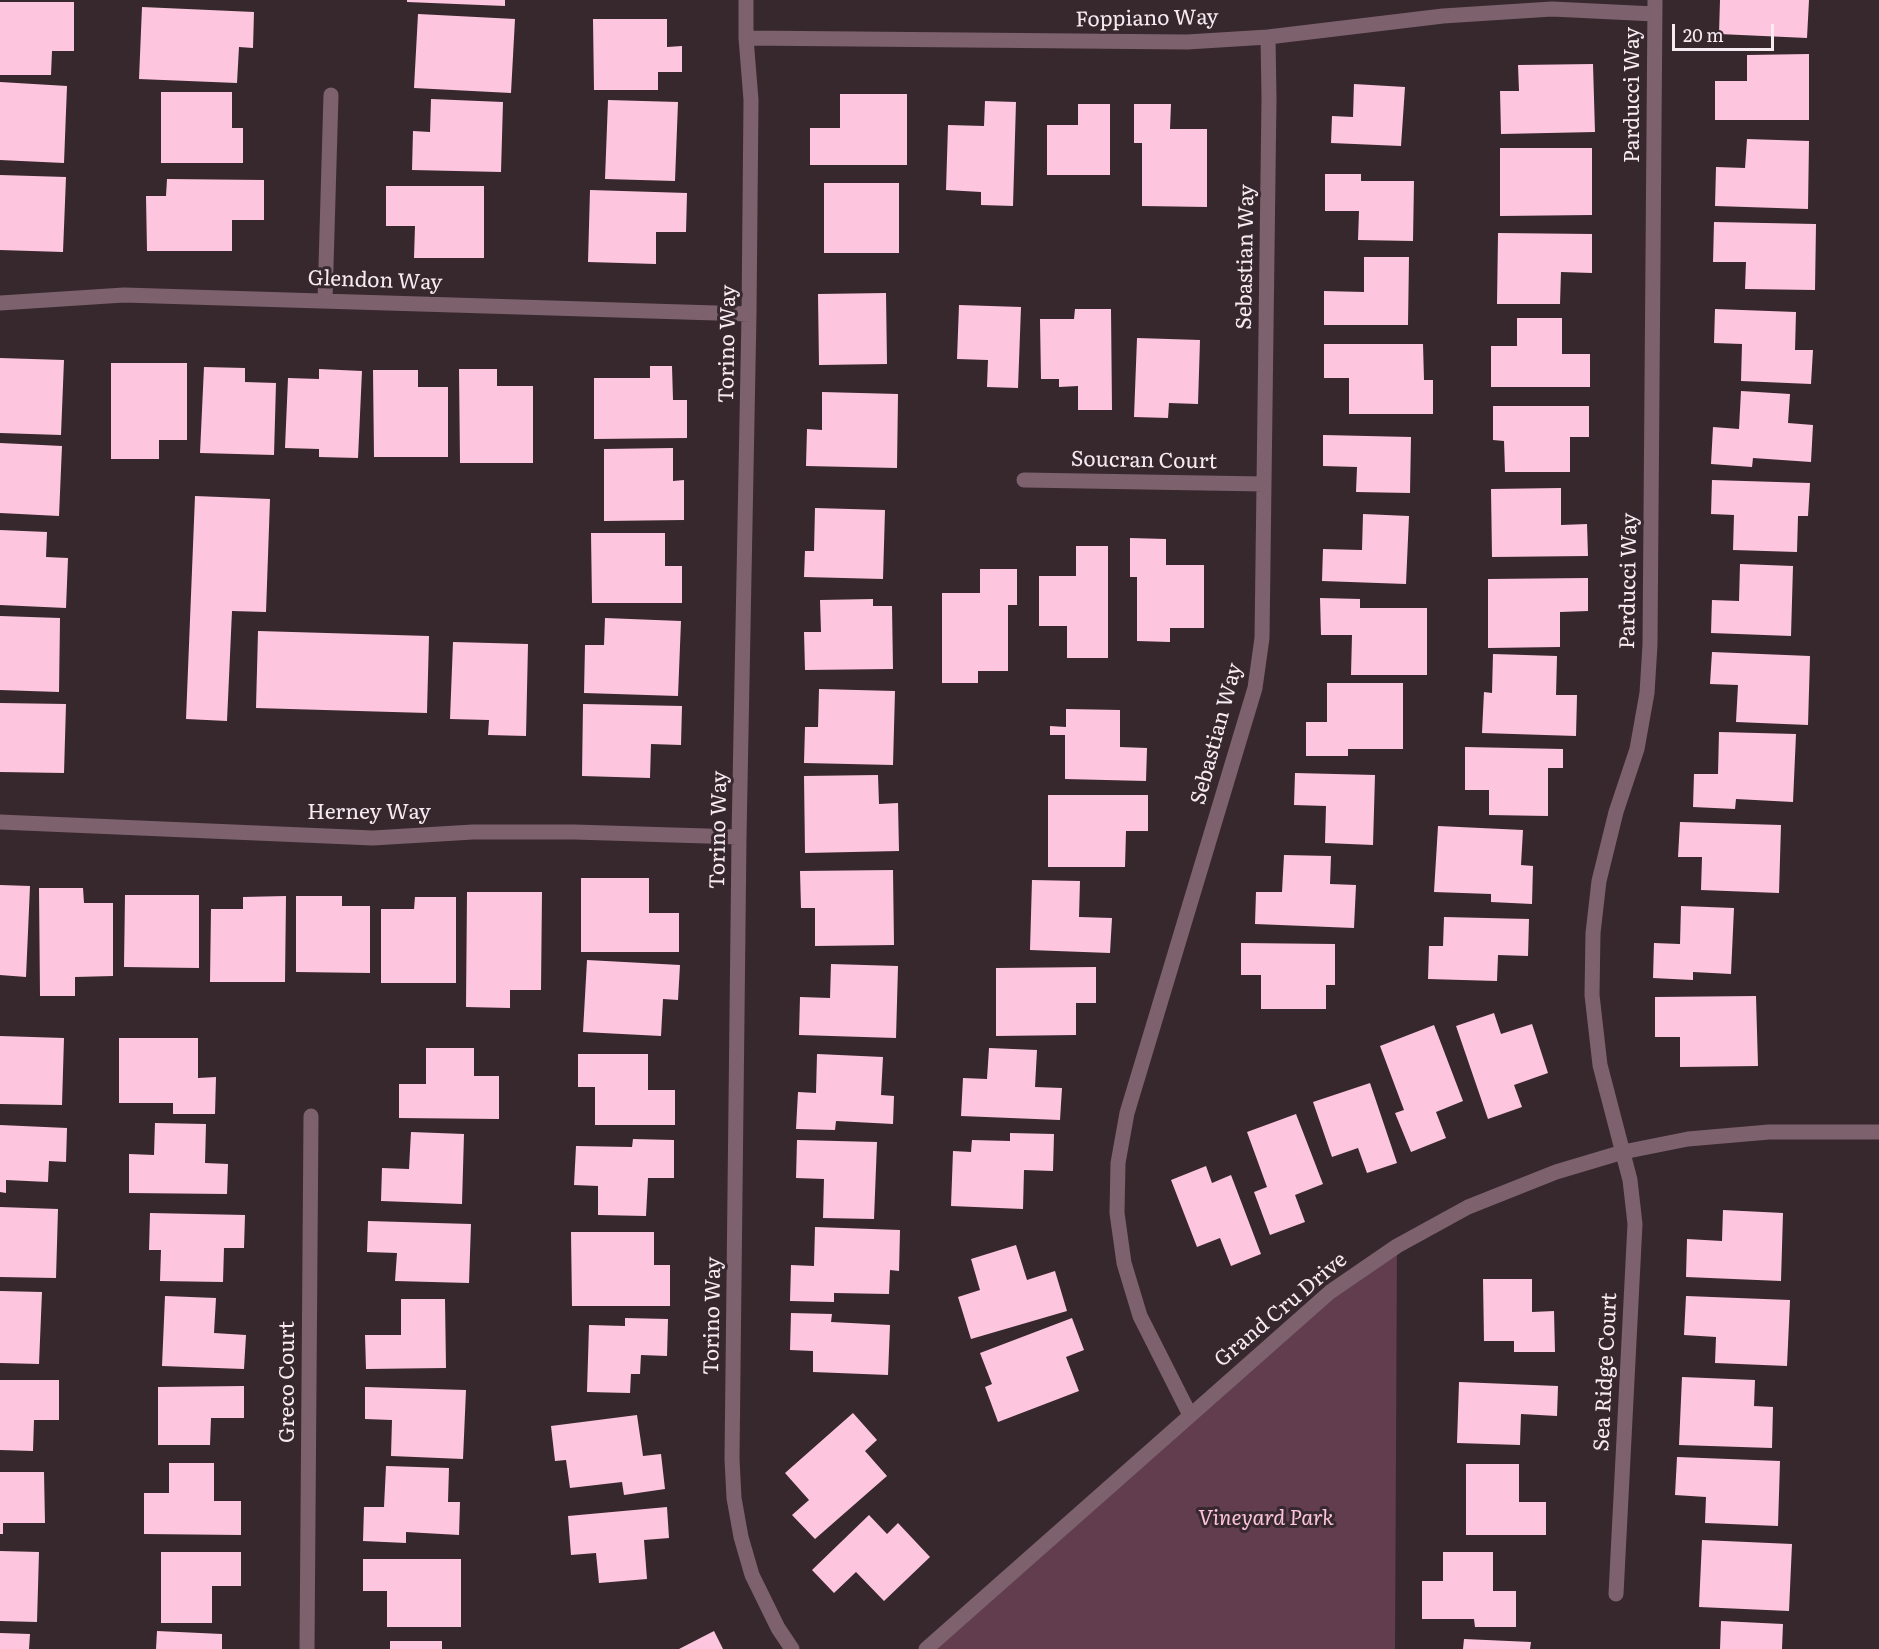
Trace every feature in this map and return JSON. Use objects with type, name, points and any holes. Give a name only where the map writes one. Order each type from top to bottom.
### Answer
[{"type":"street","name":"Torino Way","points":[[746,0],[746,38],[751,100],[749,314],[739,837],[732,1447],[734,1498],[741,1537],[752,1575],[778,1628],[792,1649]]},
{"type":"street","name":"Foppiano Way","points":[[746,38],[1187,42],[1268,37],[1443,16],[1552,9],[1655,7]]},
{"type":"street","name":"Parducci Way","points":[[1623,1152],[1600,1065],[1592,995],[1593,933],[1599,881],[1616,812],[1637,749],[1648,683],[1651,633],[1655,7]]},
{"type":"street","name":"Sebastian Way","points":[[1190,1415],[1140,1316],[1124,1263],[1117,1213],[1118,1163],[1127,1113],[1255,688],[1262,638],[1268,37]]},
{"type":"street","points":[[325,300],[331,95]]},
{"type":"street","name":"Glendon Way","points":[[0,303],[124,295],[749,314]]},
{"type":"street","name":"Soucran Court","points":[[1024,480],[1264,484]]},
{"type":"street","name":"Herney Way","points":[[0,822],[373,838],[473,832],[574,832],[739,837]]},
{"type":"street","name":"Greco Court","points":[[307,1649],[310,1116]]},
{"type":"street","name":"Grand Cru Drive","points":[[926,1649],[1330,1292],[1397,1246],[1468,1207],[1556,1172],[1623,1152],[1688,1139],[1769,1132],[1879,1132]]},
{"type":"street","name":"Sea Ridge Court","points":[[1616,1594],[1635,1224],[1630,1180],[1623,1152]]},
{"type":"green space","name":"Vineyard Park","points":[[1397,1246],[1395,1649],[926,1649],[1190,1415]]},
{"type":"building","points":[[407,0],[505,0],[505,6],[407,2]]},
{"type":"building","points":[[1720,0],[1809,0],[1807,38],[1719,34]]},
{"type":"building","points":[[0,2],[74,2],[74,51],[52,51],[51,75],[0,75]]},
{"type":"building","points":[[142,7],[254,12],[253,48],[239,47],[237,83],[139,79]]},
{"type":"building","points":[[418,14],[515,19],[511,93],[414,88]]},
{"type":"building","points":[[593,19],[667,19],[667,47],[682,46],[682,72],[658,72],[658,90],[594,90]]},
{"type":"building","points":[[1809,54],[1809,120],[1715,120],[1715,81],[1747,81],[1747,55]]},
{"type":"building","points":[[1593,64],[1595,132],[1501,134],[1500,91],[1519,91],[1518,65]]},
{"type":"building","points":[[0,82],[67,86],[64,163],[0,160]]},
{"type":"building","points":[[1354,84],[1405,87],[1401,146],[1331,143],[1332,116],[1353,117]]},
{"type":"building","points":[[161,92],[232,92],[232,128],[243,128],[243,163],[161,163]]},
{"type":"building","points":[[840,94],[907,94],[907,165],[810,165],[810,128],[840,128]]},
{"type":"building","points":[[431,99],[503,102],[501,172],[412,170],[413,131],[430,132]]},
{"type":"building","points":[[608,100],[678,102],[675,181],[605,179]]},
{"type":"building","points":[[985,101],[1016,102],[1013,206],[981,205],[981,192],[946,190],[948,125],[984,126]]},
{"type":"building","points":[[1078,104],[1110,104],[1110,175],[1047,175],[1047,125],[1078,125]]},
{"type":"building","points":[[1134,104],[1171,104],[1170,129],[1207,129],[1207,207],[1142,206],[1142,143],[1134,143]]},
{"type":"building","points":[[1747,139],[1809,141],[1808,209],[1715,206],[1716,167],[1745,168]]},
{"type":"building","points":[[1500,148],[1592,148],[1592,215],[1500,216]]},
{"type":"building","points":[[1325,174],[1361,174],[1361,181],[1414,181],[1413,241],[1358,240],[1359,211],[1325,211]]},
{"type":"building","points":[[0,175],[66,177],[63,252],[0,250]]},
{"type":"building","points":[[167,179],[264,180],[264,220],[232,220],[232,251],[147,251],[146,196],[166,196]]},
{"type":"building","points":[[824,183],[899,183],[899,253],[824,253]]},
{"type":"building","points":[[386,186],[484,186],[484,258],[414,258],[415,226],[386,226]]},
{"type":"building","points":[[590,190],[687,193],[686,232],[656,232],[656,264],[588,262]]},
{"type":"building","points":[[1714,222],[1816,224],[1815,290],[1745,289],[1746,262],[1713,262]]},
{"type":"building","points":[[1498,233],[1592,234],[1592,273],[1561,272],[1560,304],[1497,304]]},
{"type":"building","points":[[1364,257],[1409,257],[1408,325],[1324,325],[1324,291],[1364,292]]},
{"type":"building","points":[[886,293],[887,364],[819,365],[818,294]]},
{"type":"building","points":[[959,305],[1021,307],[1018,388],[987,387],[988,360],[957,359]]},
{"type":"building","points":[[1075,309],[1111,309],[1112,410],[1078,410],[1078,386],[1059,387],[1059,379],[1041,379],[1040,319],[1074,319]]},
{"type":"building","points":[[1715,309],[1796,312],[1795,350],[1813,350],[1811,384],[1741,381],[1742,344],[1714,343]]},
{"type":"building","points":[[1517,318],[1562,318],[1562,354],[1590,354],[1590,387],[1491,387],[1491,346],[1517,346]]},
{"type":"building","points":[[1137,338],[1200,340],[1198,404],[1169,403],[1168,418],[1134,417]]},
{"type":"building","points":[[1324,344],[1423,344],[1424,380],[1433,380],[1433,414],[1349,414],[1349,378],[1324,378]]},
{"type":"building","points":[[0,358],[64,360],[61,435],[0,433]]},
{"type":"building","points":[[111,363],[187,363],[187,440],[159,440],[159,459],[111,459]]},
{"type":"building","points":[[650,366],[672,366],[673,400],[687,400],[687,438],[594,439],[594,378],[650,378]]},
{"type":"building","points":[[204,367],[245,368],[245,382],[276,383],[274,455],[200,453]]},
{"type":"building","points":[[319,369],[362,371],[358,458],[319,457],[319,449],[285,448],[288,378],[319,379]]},
{"type":"building","points":[[459,369],[497,369],[497,386],[533,386],[533,463],[460,463]]},
{"type":"building","points":[[373,370],[418,370],[418,387],[448,387],[448,457],[374,457]]},
{"type":"building","points":[[1741,391],[1790,394],[1788,423],[1813,425],[1811,462],[1753,458],[1752,467],[1711,464],[1713,427],[1739,429]]},
{"type":"building","points":[[822,392],[898,394],[897,468],[806,466],[807,429],[822,430]]},
{"type":"building","points":[[1493,406],[1589,406],[1589,437],[1570,437],[1570,472],[1505,472],[1504,441],[1493,440]]},
{"type":"building","points":[[1323,435],[1411,437],[1410,493],[1356,492],[1357,467],[1323,466]]},
{"type":"building","points":[[0,443],[62,446],[59,516],[0,513]]},
{"type":"building","points":[[673,448],[673,481],[684,480],[684,520],[604,521],[604,449]]},
{"type":"building","points":[[1712,480],[1810,483],[1808,516],[1798,516],[1797,552],[1733,550],[1734,515],[1711,514]]},
{"type":"building","points":[[1561,488],[1561,525],[1587,524],[1588,556],[1492,557],[1491,489]]},
{"type":"building","points":[[195,496],[270,499],[266,612],[232,611],[227,721],[186,719]]},
{"type":"building","points":[[815,508],[885,510],[883,579],[804,577],[805,551],[814,551]]},
{"type":"building","points":[[1363,514],[1409,516],[1406,584],[1322,581],[1323,549],[1362,550]]},
{"type":"building","points":[[0,530],[47,532],[46,557],[68,558],[66,608],[0,605]]},
{"type":"building","points":[[591,533],[665,533],[665,566],[682,566],[682,603],[592,603]]},
{"type":"building","points":[[1130,538],[1166,539],[1166,565],[1204,565],[1204,628],[1170,628],[1170,642],[1137,641],[1137,577],[1130,577]]},
{"type":"building","points":[[1076,546],[1108,546],[1108,658],[1067,658],[1067,626],[1039,626],[1039,576],[1076,576]]},
{"type":"building","points":[[1740,564],[1793,566],[1791,636],[1711,633],[1712,600],[1739,601]]},
{"type":"building","points":[[980,569],[1017,569],[1017,605],[1008,605],[1008,671],[978,671],[978,683],[942,683],[942,593],[980,593]]},
{"type":"building","points":[[1588,578],[1588,611],[1560,612],[1560,647],[1488,648],[1488,579]]},
{"type":"building","points":[[1320,598],[1360,599],[1360,608],[1427,608],[1427,675],[1351,675],[1352,635],[1321,635]]},
{"type":"building","points":[[873,599],[873,606],[892,606],[893,669],[805,670],[804,632],[821,632],[820,600]]},
{"type":"building","points":[[0,616],[60,618],[59,692],[0,690]]},
{"type":"building","points":[[605,618],[681,621],[678,696],[584,693],[585,645],[604,645]]},
{"type":"building","points":[[258,631],[429,636],[427,713],[256,708]]},
{"type":"building","points":[[453,642],[528,644],[526,736],[488,735],[489,720],[450,719]]},
{"type":"building","points":[[1712,652],[1810,656],[1808,725],[1736,722],[1738,685],[1710,684]]},
{"type":"building","points":[[1493,654],[1557,656],[1556,695],[1577,695],[1576,736],[1482,733],[1484,692],[1492,693]]},
{"type":"building","points":[[1327,683],[1403,683],[1403,749],[1348,749],[1348,756],[1306,756],[1306,722],[1327,722]]},
{"type":"building","points":[[819,689],[895,691],[893,765],[804,763],[805,727],[818,727]]},
{"type":"building","points":[[0,703],[66,704],[64,773],[0,772]]},
{"type":"building","points":[[583,704],[682,706],[681,745],[651,744],[650,778],[582,776]]},
{"type":"building","points":[[1066,709],[1120,710],[1120,747],[1147,748],[1146,781],[1065,779],[1065,735],[1050,735],[1050,726],[1066,727]]},
{"type":"building","points":[[1719,732],[1796,734],[1793,802],[1736,799],[1735,809],[1693,807],[1694,774],[1718,774]]},
{"type":"building","points":[[1465,747],[1563,749],[1563,768],[1548,768],[1548,816],[1489,815],[1489,790],[1465,790]]},
{"type":"building","points":[[1295,773],[1375,775],[1373,845],[1325,843],[1326,806],[1294,805]]},
{"type":"building","points":[[878,775],[879,804],[898,803],[899,851],[805,853],[804,776]]},
{"type":"building","points":[[1048,795],[1148,795],[1148,831],[1126,831],[1125,867],[1048,867]]},
{"type":"building","points":[[1680,822],[1781,825],[1779,893],[1701,890],[1702,857],[1678,857]]},
{"type":"building","points":[[1438,826],[1523,830],[1521,865],[1533,866],[1532,904],[1491,902],[1491,894],[1434,892]]},
{"type":"building","points":[[1284,855],[1331,856],[1330,884],[1356,885],[1354,928],[1255,924],[1256,892],[1282,892]]},
{"type":"building","points":[[893,870],[894,945],[815,946],[815,908],[801,908],[800,871]]},
{"type":"building","points":[[581,878],[649,878],[649,913],[679,913],[679,952],[581,952]]},
{"type":"building","points":[[1032,880],[1080,881],[1079,917],[1112,918],[1110,953],[1030,950]]},
{"type":"building","points":[[0,885],[30,886],[26,977],[0,975]]},
{"type":"building","points":[[39,888],[83,888],[84,903],[113,903],[113,976],[75,977],[75,996],[40,996]]},
{"type":"building","points":[[467,892],[542,892],[541,990],[510,990],[510,1008],[466,1007]]},
{"type":"building","points":[[125,895],[199,895],[199,968],[124,967]]},
{"type":"building","points":[[286,896],[285,982],[210,982],[211,909],[243,909],[243,897]]},
{"type":"building","points":[[296,896],[342,896],[342,906],[370,906],[370,973],[296,972]]},
{"type":"building","points":[[415,897],[456,897],[456,983],[381,983],[381,909],[414,909]]},
{"type":"building","points":[[1681,906],[1734,908],[1731,974],[1693,972],[1693,980],[1653,978],[1654,943],[1680,944]]},
{"type":"building","points":[[1444,917],[1529,919],[1528,956],[1498,955],[1497,981],[1428,979],[1429,946],[1443,946]]},
{"type":"building","points":[[1241,943],[1335,944],[1335,985],[1326,985],[1326,1009],[1261,1009],[1261,975],[1241,975]]},
{"type":"building","points":[[587,960],[680,965],[678,1000],[663,999],[661,1036],[583,1032]]},
{"type":"building","points":[[831,964],[898,966],[896,1038],[799,1035],[800,997],[830,998]]},
{"type":"building","points":[[1096,967],[1096,1003],[1076,1003],[1076,1035],[996,1036],[996,968]]},
{"type":"building","points":[[1756,996],[1758,1066],[1680,1067],[1680,1037],[1655,1037],[1655,997]]},
{"type":"building","points":[[1494,1013],[1501,1034],[1532,1024],[1548,1073],[1514,1085],[1522,1107],[1488,1119],[1456,1026]]},
{"type":"building","points":[[1434,1025],[1463,1101],[1436,1112],[1446,1138],[1411,1152],[1395,1113],[1404,1110],[1380,1046]]},
{"type":"building","points":[[0,1036],[64,1038],[62,1105],[0,1104]]},
{"type":"building","points":[[119,1038],[198,1038],[198,1078],[216,1077],[215,1114],[173,1114],[173,1103],[119,1103]]},
{"type":"building","points":[[426,1048],[474,1048],[474,1076],[499,1076],[499,1119],[399,1118],[399,1084],[426,1084]]},
{"type":"building","points":[[989,1048],[1037,1050],[1035,1087],[1062,1088],[1060,1120],[961,1116],[963,1078],[987,1079]]},
{"type":"building","points":[[578,1054],[648,1054],[648,1090],[675,1090],[675,1125],[595,1125],[595,1087],[578,1087]]},
{"type":"building","points":[[817,1054],[883,1057],[881,1095],[894,1096],[893,1124],[836,1121],[835,1130],[796,1129],[798,1092],[816,1093]]},
{"type":"building","points":[[1370,1083],[1397,1163],[1367,1173],[1358,1148],[1332,1157],[1313,1102]]},
{"type":"building","points":[[1296,1114],[1323,1184],[1295,1195],[1305,1222],[1270,1235],[1254,1192],[1267,1187],[1247,1132]]},
{"type":"building","points":[[155,1123],[206,1124],[205,1163],[228,1164],[227,1194],[129,1193],[129,1154],[154,1155]]},
{"type":"building","points":[[0,1125],[67,1128],[66,1162],[49,1161],[48,1182],[6,1180],[6,1193],[0,1192]]},
{"type":"building","points":[[411,1132],[464,1134],[462,1204],[381,1201],[382,1168],[409,1169]]},
{"type":"building","points":[[1010,1133],[1054,1134],[1053,1171],[1024,1170],[1023,1209],[951,1206],[953,1151],[971,1152],[972,1140],[1010,1141]]},
{"type":"building","points":[[633,1139],[674,1140],[674,1178],[648,1178],[646,1216],[598,1215],[598,1186],[574,1185],[576,1146],[632,1147]]},
{"type":"building","points":[[797,1140],[877,1142],[874,1219],[823,1218],[824,1179],[796,1178]]},
{"type":"building","points":[[1206,1166],[1212,1183],[1231,1175],[1261,1254],[1231,1266],[1220,1238],[1197,1247],[1171,1180]]},
{"type":"building","points":[[0,1207],[58,1209],[56,1278],[0,1277]]},
{"type":"building","points":[[1723,1210],[1783,1213],[1781,1281],[1686,1277],[1687,1239],[1722,1241]]},
{"type":"building","points":[[150,1213],[245,1215],[244,1248],[224,1248],[223,1282],[160,1281],[161,1250],[149,1250]]},
{"type":"building","points":[[368,1221],[471,1224],[469,1283],[395,1281],[397,1253],[367,1252]]},
{"type":"building","points":[[815,1227],[900,1230],[899,1271],[890,1270],[889,1294],[834,1293],[834,1302],[790,1301],[791,1265],[814,1266]]},
{"type":"building","points":[[571,1232],[654,1232],[654,1265],[670,1265],[670,1306],[572,1306]]},
{"type":"building","points":[[1016,1245],[1027,1280],[1055,1271],[1067,1311],[971,1339],[958,1297],[980,1290],[971,1259]]},
{"type":"building","points":[[1483,1279],[1532,1279],[1532,1312],[1554,1311],[1555,1352],[1514,1352],[1514,1341],[1484,1341]]},
{"type":"building","points":[[0,1291],[42,1292],[39,1364],[0,1363]]},
{"type":"building","points":[[165,1296],[216,1298],[214,1333],[246,1335],[244,1369],[162,1366]]},
{"type":"building","points":[[1686,1296],[1790,1300],[1787,1366],[1715,1363],[1716,1337],[1684,1335]]},
{"type":"building","points":[[401,1299],[445,1299],[446,1368],[366,1369],[365,1335],[401,1335]]},
{"type":"building","points":[[791,1313],[832,1314],[831,1322],[890,1325],[888,1375],[813,1372],[813,1351],[790,1350]]},
{"type":"building","points":[[625,1318],[668,1319],[667,1356],[641,1355],[640,1374],[631,1374],[630,1393],[587,1392],[589,1325],[625,1326]]},
{"type":"building","points":[[1072,1318],[1084,1350],[1066,1357],[1079,1391],[998,1422],[985,1387],[992,1384],[980,1353]]},
{"type":"building","points":[[1682,1377],[1755,1380],[1754,1406],[1773,1407],[1772,1448],[1679,1445]]},
{"type":"building","points":[[0,1380],[59,1380],[59,1420],[34,1420],[33,1451],[0,1450]]},
{"type":"building","points":[[1459,1382],[1558,1386],[1557,1416],[1521,1414],[1520,1445],[1457,1443]]},
{"type":"building","points":[[244,1386],[244,1418],[211,1418],[210,1445],[158,1445],[158,1387]]},
{"type":"building","points":[[365,1387],[466,1390],[463,1459],[391,1456],[392,1420],[365,1419]]},
{"type":"building","points":[[853,1413],[877,1440],[865,1451],[887,1476],[815,1539],[792,1515],[809,1500],[785,1473]]},
{"type":"building","points":[[637,1415],[643,1456],[661,1454],[665,1489],[624,1495],[622,1482],[570,1488],[566,1460],[555,1461],[551,1426]]},
{"type":"building","points":[[1677,1457],[1780,1461],[1778,1526],[1705,1523],[1706,1497],[1675,1495]]},
{"type":"building","points":[[169,1463],[214,1463],[214,1501],[241,1501],[241,1535],[144,1534],[144,1493],[169,1493]]},
{"type":"building","points":[[1466,1464],[1519,1464],[1519,1502],[1546,1502],[1546,1535],[1466,1535]]},
{"type":"building","points":[[386,1466],[449,1468],[448,1502],[460,1502],[459,1535],[406,1532],[406,1543],[363,1541],[364,1507],[384,1507]]},
{"type":"building","points":[[0,1472],[44,1472],[45,1523],[3,1523],[3,1534],[0,1534]]},
{"type":"building","points":[[667,1507],[669,1538],[644,1540],[647,1579],[599,1583],[596,1553],[571,1555],[568,1516]]},
{"type":"building","points":[[869,1515],[887,1534],[898,1523],[930,1557],[884,1601],[856,1572],[834,1593],[812,1570]]},
{"type":"building","points":[[1702,1540],[1792,1544],[1789,1611],[1699,1607]]},
{"type":"building","points":[[0,1551],[39,1552],[37,1622],[0,1621]]},
{"type":"building","points":[[161,1552],[241,1552],[241,1586],[212,1586],[212,1623],[161,1623]]},
{"type":"building","points":[[1443,1552],[1493,1552],[1493,1591],[1516,1591],[1516,1627],[1475,1627],[1474,1619],[1422,1619],[1422,1581],[1443,1581]]},
{"type":"building","points":[[363,1559],[461,1559],[461,1627],[387,1627],[387,1591],[363,1591]]},
{"type":"building","points":[[1721,1621],[1783,1624],[1782,1649],[1720,1649]]},
{"type":"building","points":[[157,1631],[222,1634],[222,1649],[156,1649]]},
{"type":"building","points":[[714,1631],[723,1649],[679,1649]]},
{"type":"building","points":[[0,1633],[30,1634],[29,1649],[0,1649]]},
{"type":"building","points":[[1464,1639],[1531,1642],[1530,1649],[1463,1649]]},
{"type":"building","points":[[390,1641],[442,1641],[442,1649],[390,1649]]}]
